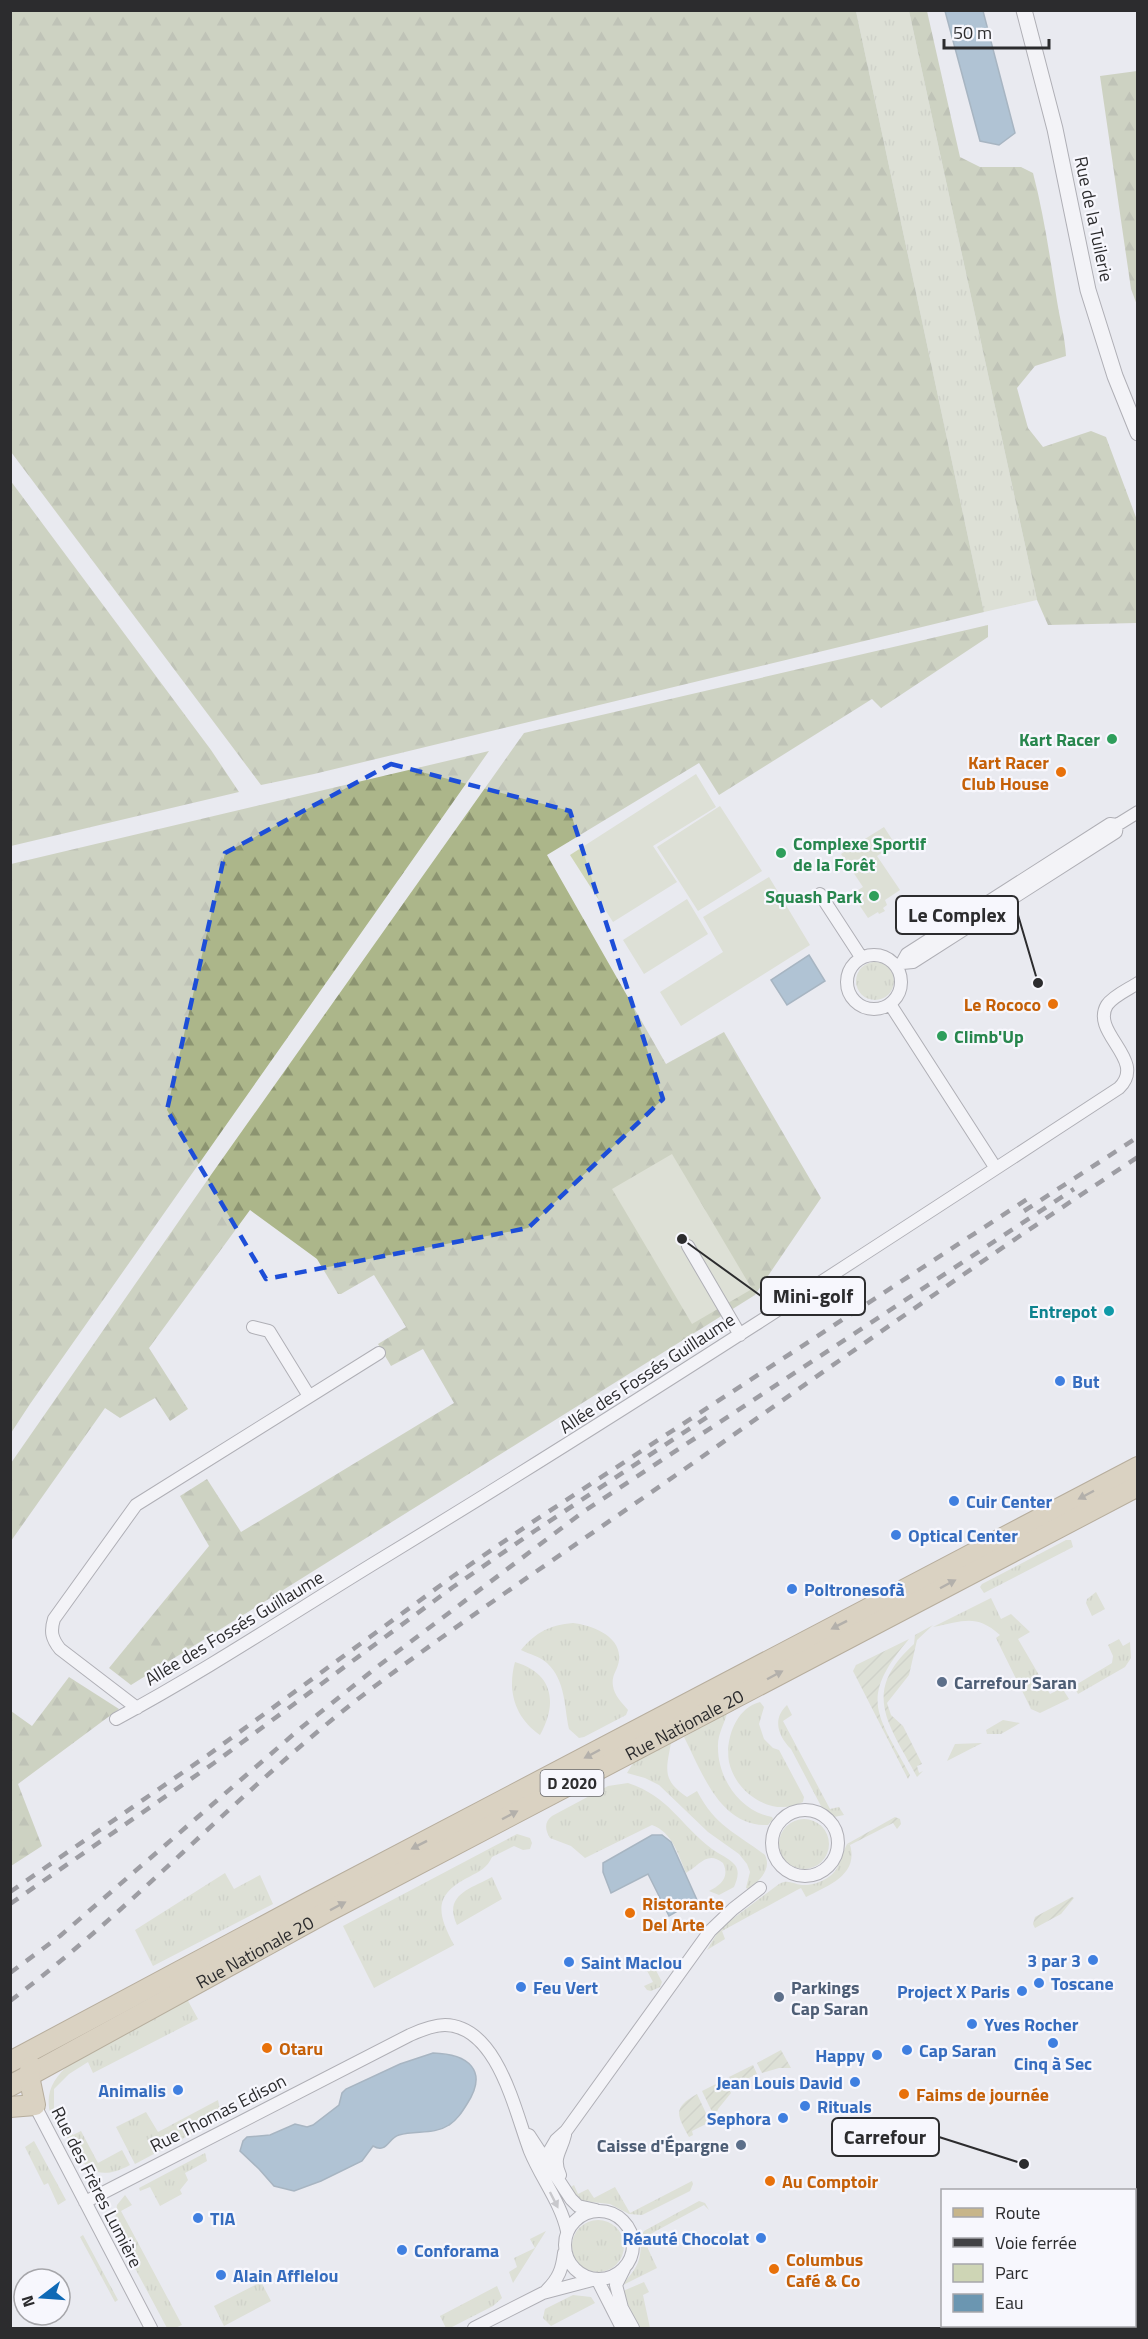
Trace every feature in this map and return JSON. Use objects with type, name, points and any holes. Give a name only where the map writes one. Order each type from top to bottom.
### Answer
[{"type":"main road","name":"Rue Nationale 20","points":[[12,2062],[255,1931],[1137,1467]]},
{"type":"main road","name":"Rue Nationale 20","points":[[20,2081],[325,1913],[1137,1486]]},
{"type":"main road","name":"D 2020","points":[[20,2081],[31,2062],[228,1954],[255,1931]]},
{"type":"main road","points":[[10,2106],[35,2104],[20,2081]]},
{"type":"street","name":"Rue de la Tuilerie","points":[[1024,10],[1055,129],[1088,290],[1137,433]]},
{"type":"street","points":[[900,965],[902,984],[899,993],[890,1004],[879,1009],[870,1009],[861,1006],[849,993],[847,976],[861,957],[881,955],[900,965],[913,962],[1116,832],[1117,825],[1137,812]]},
{"type":"street","points":[[820,894],[861,957]]},
{"type":"street","name":"Allée des Fossés Guillaume","points":[[116,1719],[556,1452],[740,1335],[1125,1083],[1128,1078],[1129,1064],[1106,1024],[1104,1013],[1110,1002],[1137,983]]},
{"type":"street","points":[[890,1004],[995,1167]]},
{"type":"street","points":[[688,1246],[740,1335]]},
{"type":"street","points":[[253,1327],[269,1331],[309,1396]]},
{"type":"street","name":"Allée des Fossés Guillaume","points":[[137,1708],[60,1649],[53,1640],[51,1630],[54,1619],[136,1505],[379,1353]]},
{"type":"street","points":[[800,1810],[811,1810],[822,1814],[835,1827],[838,1838],[835,1858],[830,1866],[813,1876],[803,1876],[786,1871],[776,1859],[772,1844],[773,1834],[782,1819],[800,1810]]},
{"type":"street","points":[[567,2194],[556,2163],[557,2154],[566,2132],[710,1931],[760,1888]]},
{"type":"street","name":"Rue Thomas Edison","points":[[85,2202],[346,2067],[428,2028],[444,2025],[456,2026],[479,2038],[493,2057],[522,2123],[530,2152],[578,2206],[603,2211]]},
{"type":"street","points":[[12,2062],[20,2081]]},
{"type":"street","name":"Rue des Frères Lumière","points":[[35,2104],[151,2328]]},
{"type":"street","points":[[542,2163],[556,2140],[566,2132]]},
{"type":"street","name":"Rue Thomas Edison","points":[[542,2163],[563,2217],[566,2237]]},
{"type":"street","points":[[543,2293],[557,2280],[562,2269],[566,2237],[582,2216],[603,2211],[614,2215],[623,2221],[629,2230],[633,2249],[616,2285],[622,2308],[633,2328]]},
{"type":"street","points":[[566,2237],[566,2253],[570,2263],[587,2277],[597,2279]]},
{"type":"street","points":[[474,2328],[543,2293],[612,2277],[625,2267]]},
{"type":"street","points":[[597,2279],[622,2328]]},
{"type":"highlighted area","points":[[391,764],[570,811],[663,1099],[528,1228],[266,1279],[167,1110],[225,853]]},
{"type":"green space","points":[[11,10],[856,11],[984,612],[261,785],[11,452]]},
{"type":"green space","points":[[856,11],[909,11],[1037,600],[984,612]]},
{"type":"green space","points":[[909,11],[927,11],[960,157],[980,167],[1021,167],[1033,173],[1066,356],[1035,366],[1017,388],[1028,428],[1043,447],[1091,431],[1106,437],[1137,520],[1137,623],[1048,625],[1037,600]]},
{"type":"green space","points":[[1138,71],[1137,305],[1131,289],[1100,76]]},
{"type":"green space","points":[[10,480],[211,750],[239,792],[11,846]]},
{"type":"green space","points":[[988,625],[988,637],[881,708],[872,699],[719,795],[699,763],[547,855],[666,1064],[724,1032],[821,1198],[755,1295],[131,1685],[109,1668],[209,1546],[180,1496],[207,1479],[241,1532],[454,1403],[423,1349],[391,1366],[378,1344],[406,1327],[374,1275],[338,1294],[317,1259],[250,1210],[149,1348],[188,1409],[170,1421],[155,1398],[120,1418],[105,1408],[11,1541],[11,1463],[213,1172],[524,733]]},
{"type":"green space","points":[[489,751],[30,1404],[11,1433],[11,864]]},
{"type":"green space","points":[[696,774],[716,807],[653,846],[677,882],[613,922],[570,855]]},
{"type":"green space","points":[[720,806],[762,871],[698,911],[657,847]]},
{"type":"green space","points":[[884,827],[895,844],[877,856],[900,890],[885,900],[887,905],[883,908],[885,911],[868,918],[852,894],[863,887],[841,854]]},
{"type":"green space","points":[[769,877],[810,945],[681,1026],[660,992],[723,952],[703,917]]},
{"type":"green space","points":[[687,899],[708,934],[644,974],[623,940]]},
{"type":"green space","points":[[875,962],[889,967],[894,981],[889,995],[875,1000],[861,995],[856,981],[861,967]]},
{"type":"green space","points":[[672,1154],[752,1289],[692,1324],[612,1189]]},
{"type":"green space","points":[[1066,1540],[1071,1540],[1073,1547],[984,1593],[980,1587],[982,1584]]},
{"type":"green space","points":[[1096,1592],[1105,1609],[1092,1616],[1086,1603],[1087,1599]]},
{"type":"green space","points":[[991,1598],[1001,1619],[1011,1614],[1030,1632],[1018,1639],[1050,1694],[1062,1688],[1069,1699],[1040,1713],[1031,1709],[996,1638],[1000,1635],[976,1621],[933,1627]]},
{"type":"green space","points":[[573,1623],[596,1629],[616,1644],[619,1660],[613,1686],[617,1696],[628,1710],[626,1715],[579,1738],[569,1729],[561,1686],[553,1670],[542,1659],[521,1650],[532,1638],[544,1630]]},
{"type":"green space","points":[[933,1625],[917,1640],[909,1675],[887,1703],[891,1715],[903,1726],[922,1764],[917,1766],[919,1773],[923,1771],[917,1777],[890,1725],[885,1709],[884,1694],[888,1678],[897,1662],[914,1644],[915,1635]]},
{"type":"green space","points":[[909,1639],[883,1677],[878,1692],[878,1707],[882,1721],[910,1775],[908,1779],[853,1671],[856,1665]]},
{"type":"green space","points":[[1119,1639],[1123,1646],[1130,1642],[1131,1658],[1125,1667],[1078,1694],[1074,1686],[1112,1663],[1113,1656],[1108,1645]]},
{"type":"green space","points":[[515,1662],[528,1667],[537,1674],[544,1681],[548,1691],[549,1712],[540,1735],[524,1720],[515,1703],[512,1683]]},
{"type":"green space","points":[[69,1677],[119,1709],[18,1784],[42,1846],[11,1866],[11,1711],[32,1726]]},
{"type":"green space","points":[[760,1702],[764,1707],[759,1724],[764,1739],[773,1748],[779,1750],[804,1797],[803,1802],[780,1807],[768,1805],[748,1793],[733,1774],[728,1753],[734,1726],[744,1711]]},
{"type":"green space","points":[[787,1705],[792,1715],[783,1721],[830,1809],[839,1807],[844,1815],[834,1817],[821,1806],[791,1749],[783,1739],[778,1722],[782,1710]]},
{"type":"green space","points":[[727,1713],[718,1743],[722,1771],[733,1792],[741,1801],[761,1814],[772,1817],[768,1825],[751,1823],[737,1817],[725,1807],[706,1781],[684,1737]]},
{"type":"green space","points":[[1003,1720],[1020,1723],[1001,1734],[987,1734],[986,1730]]},
{"type":"green space","points":[[671,1743],[667,1767],[673,1785],[687,1797],[697,1791],[719,1821],[765,1855],[766,1870],[760,1879],[748,1889],[746,1888],[750,1872],[739,1854],[708,1832],[659,1785],[627,1773],[633,1763]]},
{"type":"green space","points":[[982,1743],[947,1761],[955,1744]]},
{"type":"green space","points":[[628,1783],[664,1803],[701,1840],[733,1863],[738,1873],[734,1887],[719,1895],[709,1891],[717,1886],[725,1876],[723,1863],[712,1858],[703,1860],[686,1873],[669,1838],[659,1828],[652,1825],[585,1858],[571,1846],[550,1838],[546,1826],[552,1816],[608,1786]]},
{"type":"green space","points":[[895,1817],[900,1819],[901,1824],[897,1829],[893,1823],[850,1845],[847,1844]]},
{"type":"green space","points":[[799,1819],[809,1819],[822,1826],[829,1839],[829,1849],[822,1862],[809,1869],[799,1869],[790,1865],[783,1858],[779,1849],[779,1839],[783,1830],[790,1823]]},
{"type":"green space","points":[[517,1834],[530,1838],[532,1843],[530,1849],[523,1850],[514,1846],[492,1857],[483,1869],[457,1884],[444,1898],[442,1914],[454,1945],[374,1988],[343,1926]]},
{"type":"green space","points":[[847,1844],[850,1845],[852,1855],[850,1864],[846,1872],[832,1884],[806,1897],[801,1888],[797,1890],[722,1931],[725,1939],[707,1950],[723,1926],[779,1884],[788,1882],[807,1885],[828,1878],[836,1870]]},
{"type":"green space","points":[[225,1873],[234,1889],[260,1875],[273,1904],[153,1966],[135,1930]]},
{"type":"green space","points":[[492,1877],[502,1899],[457,1925],[453,1907],[456,1900],[461,1894]]},
{"type":"green space","points":[[1074,1898],[1061,1914],[1035,1928],[1033,1924],[1035,1917]]},
{"type":"green space","points":[[650,1959],[662,1982],[660,1987],[651,1991],[644,1986],[653,1982],[643,1963]]},
{"type":"green space","points":[[187,1999],[198,2019],[93,2073],[88,2062],[69,2074],[54,2089],[54,2114],[51,2116],[49,2094],[59,2075],[70,2064]]},
{"type":"green space","points":[[781,2050],[791,2068],[779,2068],[762,2073],[757,2063]]},
{"type":"green space","points":[[753,2065],[757,2074],[736,2088],[729,2077]]},
{"type":"green space","points":[[724,2080],[731,2093],[718,2109],[715,2118],[702,2091]]},
{"type":"green space","points":[[697,2094],[712,2126],[706,2124],[692,2131],[693,2135],[689,2137],[679,2112],[689,2099]]},
{"type":"green space","points":[[218,2100],[220,2110],[215,2115],[214,2122],[135,2164],[116,2127],[146,2112],[158,2132]]},
{"type":"green space","points":[[67,2124],[73,2135],[81,2131],[98,2163],[122,2150],[130,2165],[105,2173],[87,2166],[74,2150],[62,2128]]},
{"type":"green space","points":[[34,2141],[66,2200],[58,2205],[48,2183],[44,2185],[25,2147]]},
{"type":"green space","points":[[205,2153],[207,2161],[185,2173],[188,2180],[180,2190],[182,2194],[160,2206],[150,2187],[140,2191],[139,2188]]},
{"type":"green space","points":[[692,2181],[690,2191],[642,2215],[629,2214],[610,2204],[582,2201],[571,2187],[574,2185],[578,2194],[588,2189],[594,2198],[615,2187],[630,2213]]},
{"type":"green space","points":[[125,2195],[132,2205],[121,2211],[182,2325],[175,2328],[167,2328],[114,2229],[117,2205]]},
{"type":"green space","points":[[699,2201],[705,2203],[709,2210],[704,2205],[643,2238],[657,2268],[623,2285],[638,2263],[644,2231]]},
{"type":"green space","points":[[593,2220],[603,2220],[617,2227],[624,2246],[617,2265],[603,2272],[593,2272],[583,2268],[576,2261],[572,2251],[572,2241],[576,2231],[583,2224]]},
{"type":"green space","points":[[546,2231],[513,2283],[509,2272],[517,2267],[514,2258],[535,2248],[530,2239]]},
{"type":"green space","points":[[83,2235],[118,2300],[115,2302],[80,2237]]},
{"type":"green space","points":[[261,2282],[271,2301],[224,2326],[214,2306]]},
{"type":"green space","points":[[644,2282],[649,2292],[643,2295],[650,2328],[639,2328],[628,2308],[623,2291]]},
{"type":"green space","points":[[497,2286],[502,2298],[493,2306],[446,2328],[440,2316]]},
{"type":"green space","points":[[573,2295],[591,2297],[595,2303],[551,2326],[543,2318],[545,2309]]},
{"type":"water","points":[[945,11],[983,11],[1015,133],[999,145],[980,141]]},
{"type":"water","points":[[809,955],[825,981],[787,1005],[771,980]]},
{"type":"water","points":[[652,1835],[662,1835],[671,1842],[697,1900],[669,1916],[648,1874],[611,1893],[603,1872],[603,1863]]},
{"type":"water","points":[[433,2053],[445,2054],[465,2061],[475,2073],[476,2082],[467,2104],[449,2125],[431,2131],[399,2135],[381,2148],[373,2146],[362,2161],[294,2191],[274,2186],[240,2151],[247,2137],[270,2135],[295,2124],[307,2127],[313,2125],[339,2105],[342,2093],[346,2089],[400,2064]]},
{"type":"railway","points":[[1024,1211],[1138,1137]]},
{"type":"railway","points":[[10,2001],[103,1924],[282,1762],[375,1686],[906,1314],[1138,1157]]},
{"type":"railway","points":[[10,1973],[60,1936],[302,1727],[377,1667],[583,1512],[1074,1189]]},
{"type":"railway","points":[[10,1892],[208,1755],[452,1577],[531,1523],[1029,1198]]},
{"type":"railway","points":[[10,1904],[214,1763],[453,1587],[715,1412]]},
{"type":"place","name":"Kart Racer","points":[[1112,739]]},
{"type":"place","name":"Kart Racer Club House","points":[[1061,772]]},
{"type":"place","name":"Complexe Sportif de la Forêt","points":[[781,853]]},
{"type":"place","name":"Squash Park","points":[[874,896]]},
{"type":"place","name":"Le Complex","points":[[1038,983]]},
{"type":"place","name":"Le Rococo","points":[[1053,1004]]},
{"type":"place","name":"Climb'Up","points":[[942,1036]]},
{"type":"place","name":"Mini-golf","points":[[682,1239]]},
{"type":"place","name":"Entrepot","points":[[1109,1311]]},
{"type":"place","name":"But","points":[[1060,1381]]},
{"type":"place","name":"Cuir Center","points":[[954,1501]]},
{"type":"place","name":"Optical Center","points":[[896,1535]]},
{"type":"place","name":"Poltronesofà","points":[[792,1589]]},
{"type":"place","name":"Carrefour Saran","points":[[942,1682]]},
{"type":"place","name":"Ristorante Del Arte","points":[[630,1913]]},
{"type":"place","name":"3 par 3","points":[[1093,1960]]},
{"type":"place","name":"Saint Maclou","points":[[569,1962]]},
{"type":"place","name":"Toscane","points":[[1039,1983]]},
{"type":"place","name":"Feu Vert","points":[[521,1987]]},
{"type":"place","name":"Project X Paris","points":[[1022,1991]]},
{"type":"place","name":"Parkings Cap Saran","points":[[779,1997]]},
{"type":"place","name":"Yves Rocher","points":[[972,2024]]},
{"type":"place","name":"Cinq à Sec","points":[[1053,2043]]},
{"type":"place","name":"Otaru","points":[[267,2048]]},
{"type":"place","name":"Cap Saran","points":[[907,2050]]},
{"type":"place","name":"Happy","points":[[877,2055]]},
{"type":"place","name":"Jean Louis David","points":[[855,2082]]},
{"type":"place","name":"Animalis","points":[[178,2090]]},
{"type":"place","name":"Faims de journée","points":[[904,2094]]},
{"type":"place","name":"Rituals","points":[[805,2106]]},
{"type":"place","name":"Sephora","points":[[783,2118]]},
{"type":"place","name":"Caisse d'Épargne","points":[[741,2145]]},
{"type":"place","name":"Carrefour","points":[[1024,2164]]},
{"type":"place","name":"Au Comptoir","points":[[770,2181]]},
{"type":"place","name":"TIA","points":[[198,2218]]},
{"type":"place","name":"Réauté Chocolat","points":[[761,2238]]},
{"type":"place","name":"Conforama","points":[[402,2250]]},
{"type":"place","name":"Columbus Café & Co","points":[[774,2269]]},
{"type":"place","name":"Alain Afflelou","points":[[221,2275]]}]
